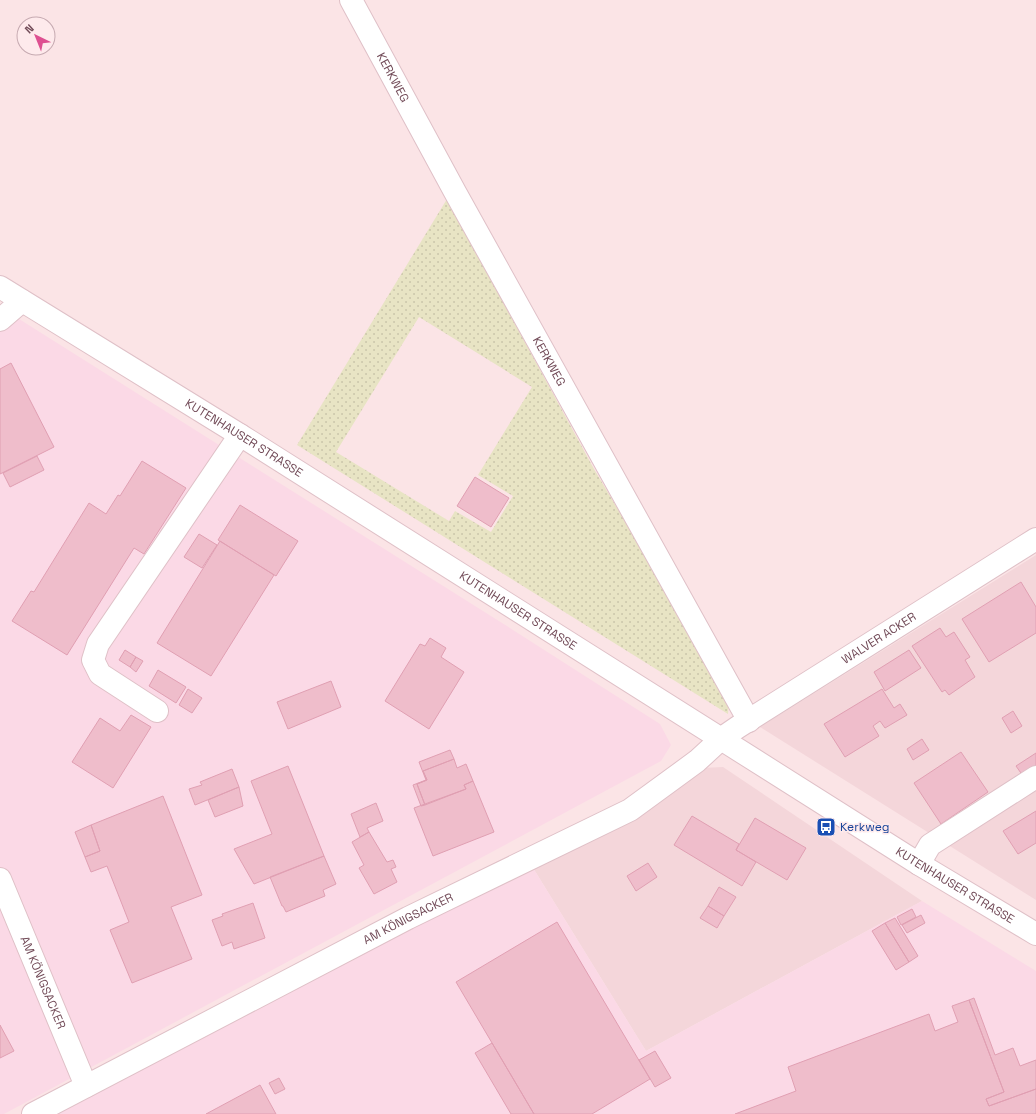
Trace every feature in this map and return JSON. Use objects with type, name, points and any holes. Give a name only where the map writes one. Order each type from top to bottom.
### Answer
[{"type":"street","name":"KERKWEG","points":[[351,0],[459,199],[749,721]]},
{"type":"street","name":"KUTENHAUSER STRASSE","points":[[0,287],[240,435],[722,738],[919,864],[1036,934]]},
{"type":"street","points":[[0,320],[22,301]]},
{"type":"street","points":[[157,712],[100,674],[93,660],[98,644],[240,435]]},
{"type":"street","name":"WALVER ACKER","points":[[722,738],[1036,539]]},
{"type":"street","name":"AM KÖNIGSACKER","points":[[33,1114],[408,918],[630,810],[697,761],[722,738]]},
{"type":"street","points":[[919,864],[930,845],[1036,777]]},
{"type":"street","name":"AM KÖNIGSACKER","points":[[0,879],[86,1086]]},
{"type":"shaded area","points":[[447,199],[594,469],[729,697],[728,714],[297,445]],"holes":[[[419,317],[532,387],[478,475],[513,496],[491,532],[455,511],[449,521],[336,452]]]},
{"type":"shaded area","points":[[0,307],[660,724],[671,745],[661,761],[4,1114],[0,1114]]},
{"type":"shaded area","points":[[1036,555],[1036,900],[760,727]]},
{"type":"shaded area","points":[[723,767],[922,901],[646,1051],[530,863],[701,768]]},
{"type":"shaded area","points":[[530,863],[646,1051],[922,901],[1036,971],[1036,1114],[53,1114]]},
{"type":"building","points":[[11,363],[54,447],[0,474],[0,369]]},
{"type":"building","points":[[37,456],[44,470],[10,487],[3,473]]},
{"type":"building","points":[[142,461],[186,488],[144,554],[134,548],[67,655],[12,621],[31,591],[34,592],[89,503],[106,514],[118,495],[120,496]]},
{"type":"building","points":[[475,477],[509,498],[491,527],[457,506]]},
{"type":"building","points":[[240,505],[298,541],[276,576],[218,540]]},
{"type":"building","points":[[199,534],[217,545],[202,568],[184,557]]},
{"type":"building","points":[[220,541],[274,575],[211,676],[157,643]]},
{"type":"building","points":[[1021,582],[1036,607],[1036,633],[989,662],[962,619]]},
{"type":"building","points":[[940,628],[946,637],[954,632],[970,657],[965,660],[975,677],[949,695],[945,690],[942,692],[912,646]]},
{"type":"building","points":[[430,638],[446,648],[441,657],[464,672],[429,729],[385,701],[420,644],[425,646]]},
{"type":"building","points":[[125,650],[136,657],[130,667],[119,660]]},
{"type":"building","points":[[909,650],[921,668],[885,691],[874,672]]},
{"type":"building","points":[[136,657],[143,661],[136,672],[130,667]]},
{"type":"building","points":[[158,670],[186,687],[176,703],[149,686]]},
{"type":"building","points":[[331,681],[341,707],[288,729],[277,702]]},
{"type":"building","points":[[188,689],[202,698],[192,713],[179,705]]},
{"type":"building","points":[[882,689],[894,708],[900,704],[907,715],[885,728],[880,721],[873,726],[879,736],[845,757],[824,724]]},
{"type":"building","points":[[1013,711],[1022,726],[1011,733],[1002,718]]},
{"type":"building","points":[[131,715],[151,727],[113,788],[72,762],[100,718],[120,731]]},
{"type":"building","points":[[922,739],[929,750],[913,760],[907,749]]},
{"type":"building","points":[[450,750],[454,759],[423,771],[427,780],[417,784],[425,805],[421,806],[413,785],[426,780],[419,762]]},
{"type":"building","points":[[961,752],[988,792],[941,824],[914,783]]},
{"type":"building","points":[[1036,753],[1036,768],[1023,776],[1016,766]]},
{"type":"building","points":[[454,759],[457,768],[466,764],[473,781],[464,785],[466,789],[425,805],[417,784],[427,780],[423,771]]},
{"type":"building","points":[[288,766],[324,856],[254,884],[234,849],[272,834],[251,781]]},
{"type":"building","points":[[232,769],[239,787],[195,805],[189,789],[202,785],[200,782]]},
{"type":"building","points":[[473,781],[494,832],[433,856],[414,808],[466,789],[464,785]]},
{"type":"building","points":[[239,787],[243,806],[215,817],[208,800]]},
{"type":"building","points":[[163,796],[202,895],[171,907],[192,959],[132,983],[110,930],[129,922],[107,866],[91,872],[85,857],[100,851],[91,825]]},
{"type":"building","points":[[376,803],[383,821],[367,828],[369,832],[360,837],[351,814]]},
{"type":"building","points":[[1036,811],[1036,843],[1018,854],[1003,831]]},
{"type":"building","points":[[692,816],[739,844],[736,850],[756,862],[742,886],[674,845]]},
{"type":"building","points":[[755,818],[806,848],[787,880],[736,850]]},
{"type":"building","points":[[91,825],[100,851],[85,857],[75,832]]},
{"type":"building","points":[[369,832],[387,862],[393,860],[396,867],[391,869],[397,882],[374,894],[359,868],[364,865],[352,842]]},
{"type":"building","points":[[324,856],[336,884],[323,890],[325,896],[286,912],[270,877]]},
{"type":"building","points":[[648,863],[657,877],[636,891],[627,876]]},
{"type":"building","points":[[719,887],[736,897],[724,916],[708,906]]},
{"type":"building","points":[[253,903],[265,938],[234,949],[232,942],[222,946],[212,920],[223,916],[222,914]]},
{"type":"building","points":[[708,906],[724,916],[717,928],[700,918]]},
{"type":"building","points":[[912,909],[916,917],[901,925],[897,917]]},
{"type":"building","points":[[921,915],[925,923],[907,933],[902,925]]},
{"type":"building","points":[[895,918],[918,956],[909,962],[885,923]]},
{"type":"building","points":[[557,922],[650,1079],[592,1114],[534,1114],[456,982]]},
{"type":"building","points":[[885,923],[909,962],[896,970],[872,931]]},
{"type":"building","points":[[974,998],[995,1055],[1013,1048],[1020,1066],[1036,1060],[1036,1089],[989,1106],[986,1099],[1004,1092],[969,1000]]},
{"type":"building","points":[[969,1000],[1004,1092],[986,1099],[989,1106],[1036,1089],[1036,1114],[735,1114],[796,1091],[788,1067],[929,1014],[935,1031],[958,1022],[952,1006]]},
{"type":"building","points":[[0,1025],[14,1051],[0,1058]]},
{"type":"building","points":[[492,1043],[534,1114],[511,1114],[475,1053]]},
{"type":"building","points":[[655,1051],[671,1078],[655,1087],[639,1060]]},
{"type":"building","points":[[279,1078],[285,1089],[275,1094],[269,1083]]},
{"type":"building","points":[[260,1085],[276,1114],[206,1114]]},
{"type":"place","name":"Kerkweg","points":[[826,827]]}]
